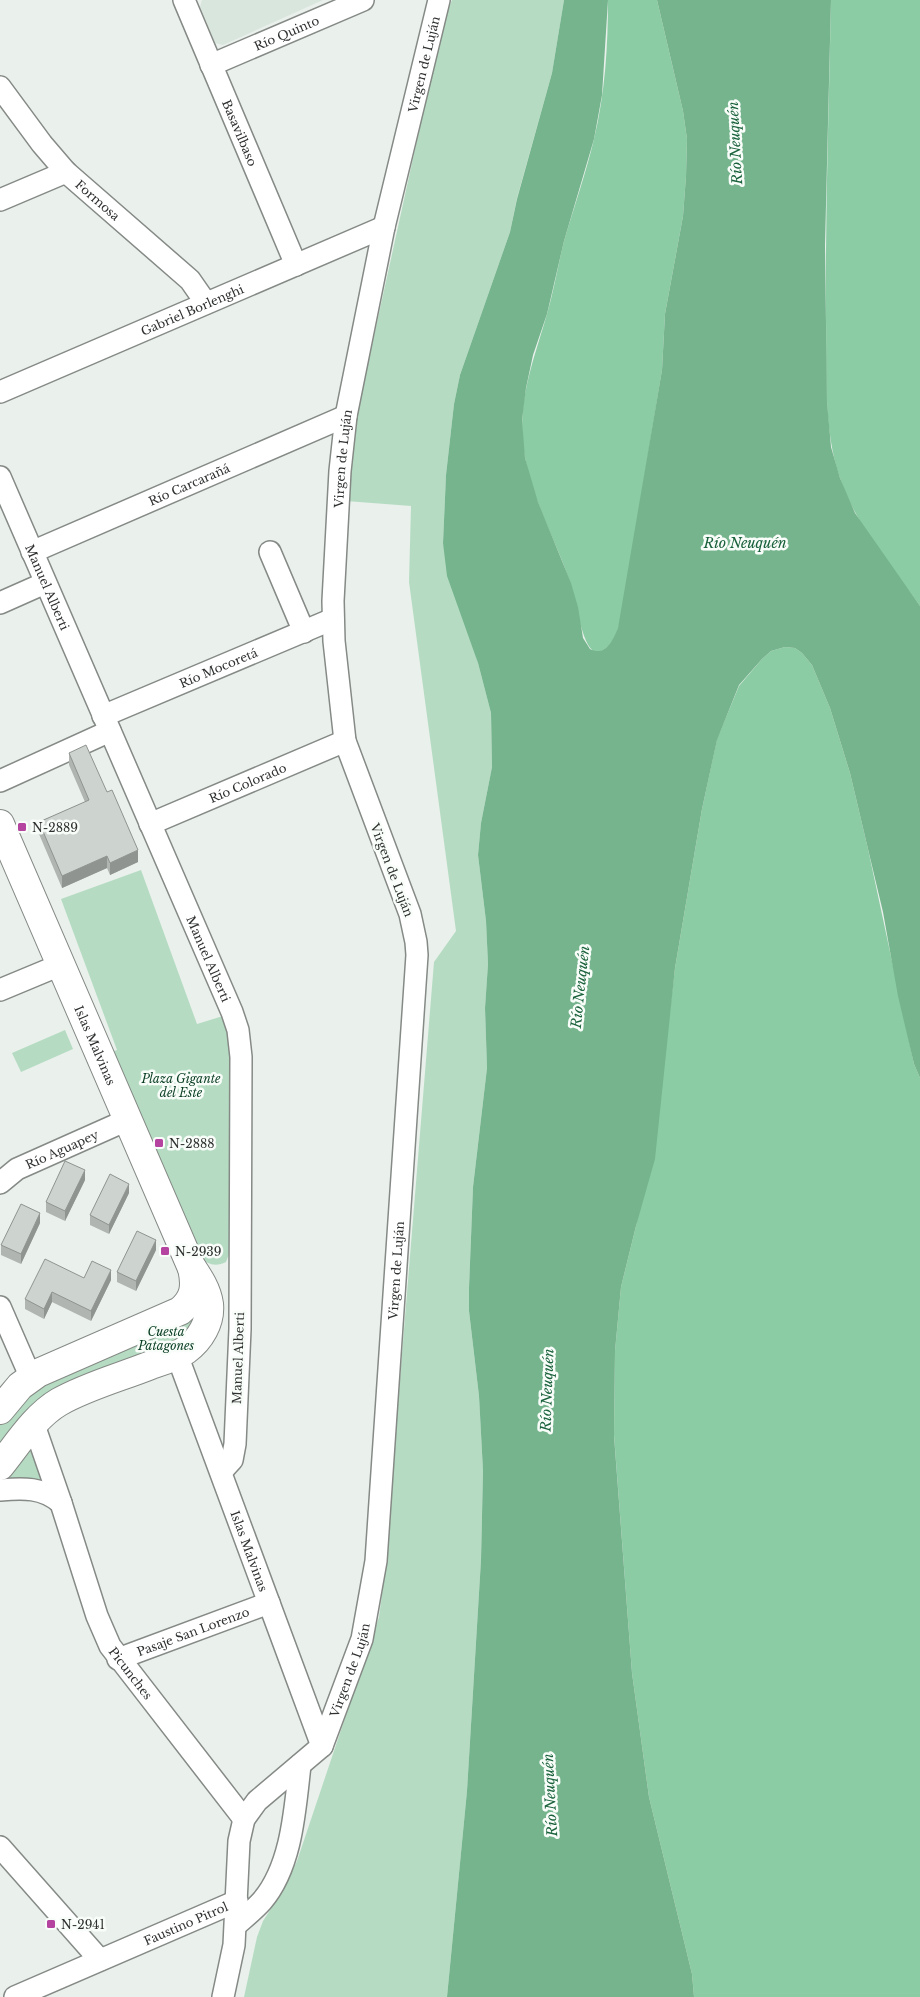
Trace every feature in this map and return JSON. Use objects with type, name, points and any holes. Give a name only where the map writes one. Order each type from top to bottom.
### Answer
[{"type":"main road","name":"Islas Malvinas","points":[[0,824],[192,1266]]},
{"type":"main road","points":[[0,1466],[34,1425],[56,1403],[177,1355],[192,1345],[207,1322],[209,1313],[207,1295],[192,1266]]},
{"type":"main road","points":[[0,1410],[12,1394],[30,1378],[180,1312],[187,1306],[195,1290],[192,1266]]},
{"type":"street","name":"Basavilbaso","points":[[184,0],[296,265]]},
{"type":"street","name":"Río Quinto","points":[[212,65],[363,0]]},
{"type":"street","name":"Virgen de Luján","points":[[322,1746],[362,1639],[376,1561],[416,955],[416,942],[410,914],[345,741],[333,619],[340,471],[346,416],[384,227],[439,0]]},
{"type":"street","name":"Formosa","points":[[0,87],[42,144],[66,172],[190,280],[206,303]]},
{"type":"street","points":[[0,200],[66,172]]},
{"type":"street","name":"Gabriel Borlenghi","points":[[0,392],[384,227]]},
{"type":"street","name":"Río Carcarañá","points":[[32,552],[346,416]]},
{"type":"street","name":"Manuel Alberti","points":[[0,478],[232,1012],[240,1044],[240,1330],[234,1455],[229,1465],[221,1472]]},
{"type":"street","points":[[270,552],[304,632]]},
{"type":"street","points":[[0,603],[46,583]]},
{"type":"street","name":"Río Mocoretá","points":[[0,781],[106,724],[333,619]]},
{"type":"street","name":"Río Colorado","points":[[150,824],[345,741]]},
{"type":"street","points":[[0,990],[60,965]]},
{"type":"street","name":"Río Aguapey","points":[[0,1182],[17,1169],[127,1120]]},
{"type":"street","points":[[0,1307],[30,1378]]},
{"type":"street","name":"Islas Malvinas","points":[[177,1355],[322,1746]]},
{"type":"street","name":"Picunches","points":[[34,1425],[103,1633],[118,1659],[244,1819]]},
{"type":"street","points":[[0,1490],[36,1489],[49,1494],[61,1503]]},
{"type":"street","name":"Pasaje San Lorenzo","points":[[118,1659],[269,1603]]},
{"type":"street","name":"Faustino Pitrol","points":[[15,1997],[237,1901],[239,1841],[244,1819],[257,1801],[322,1746]]},
{"type":"street","points":[[236,1924],[262,1901],[268,1893],[287,1851],[294,1816],[300,1765]]},
{"type":"street","points":[[0,1847],[100,1960]]},
{"type":"street","points":[[223,1997],[234,1945],[237,1901]]},
{"type":"shaded area","points":[[202,0],[323,0],[223,45],[215,43],[200,7]]},
{"type":"shaded area","points":[[608,0],[657,0],[683,111],[687,139],[683,216],[665,314],[662,370],[622,611],[618,629],[610,645],[603,650],[595,652],[590,648],[586,640],[570,582],[533,490],[522,439],[522,420],[531,367],[598,122],[605,70]]},
{"type":"shaded area","points":[[831,0],[920,0],[920,606],[875,545],[847,496],[835,459],[828,420],[826,281]]},
{"type":"shaded area","points":[[785,647],[795,648],[812,665],[830,708],[850,773],[914,1064],[920,1078],[920,1997],[694,1997],[692,1974],[649,1797],[632,1673],[614,1435],[615,1351],[621,1287],[636,1226],[664,1060],[675,968],[702,809],[717,739],[739,686],[771,651]]},
{"type":"green space","points":[[452,0],[564,0],[552,73],[517,198],[510,232],[460,375],[454,404],[446,475],[443,543],[491,713],[492,767],[481,823],[478,855],[486,921],[488,964],[485,1008],[487,1068],[473,1187],[469,1288],[469,1311],[479,1396],[483,1471],[481,1560],[467,1791],[447,1997],[244,1997],[257,1937],[263,1921],[283,1890],[297,1861],[379,1617],[434,962],[456,931],[409,582],[411,506],[346,501],[356,418],[443,22]]},
{"type":"green space","name":"Plaza Gigante del Este","points":[[141,870],[197,1024],[223,1016],[232,1038],[229,1254],[226,1262],[215,1265],[206,1262],[200,1257],[111,1052],[117,1050],[61,899]]},
{"type":"green space","points":[[65,1030],[73,1049],[21,1072],[12,1053]]},
{"type":"green space","name":"Cuesta Patagones","points":[[200,1300],[195,1329],[0,1453],[0,1422],[21,1394]]},
{"type":"green space","points":[[29,1449],[32,1452],[42,1480],[6,1481],[5,1477]]},
{"type":"water","name":"Río Neuquén","points":[[564,0],[608,0],[602,95],[594,139],[564,241],[547,314],[533,355],[522,420],[525,458],[538,502],[571,583],[578,607],[583,638],[590,649],[600,651],[608,646],[618,628],[662,370],[665,314],[683,216],[687,139],[683,111],[657,0],[831,0],[825,245],[827,402],[831,447],[840,478],[855,513],[920,606],[920,1078],[914,1064],[898,996],[883,912],[850,773],[830,708],[812,665],[802,653],[795,648],[785,647],[771,651],[739,685],[717,740],[702,809],[675,968],[655,1159],[621,1287],[615,1351],[614,1436],[632,1673],[649,1797],[692,1974],[694,1997],[447,1997],[467,1791],[481,1560],[483,1471],[479,1396],[469,1311],[469,1288],[473,1187],[487,1068],[485,1008],[488,964],[486,921],[478,855],[481,823],[492,767],[491,713],[478,663],[447,576],[443,543],[446,475],[454,404],[460,375],[510,232],[517,199],[552,73]]},
{"type":"building","points":[[86,745],[107,792],[112,790],[138,850],[110,863],[107,856],[62,876],[39,822],[89,800],[69,753]]},
{"type":"building","points":[[65,1161],[85,1170],[65,1211],[46,1202]]},
{"type":"building","points":[[110,1174],[129,1184],[109,1225],[90,1215]]},
{"type":"building","points":[[21,1204],[40,1213],[21,1254],[1,1245]]},
{"type":"building","points":[[137,1231],[156,1240],[136,1281],[117,1272]]},
{"type":"building","points":[[45,1259],[84,1278],[92,1261],[111,1270],[91,1311],[52,1292],[44,1309],[25,1299]]},
{"type":"place","name":"N-2889","points":[[22,827]]},
{"type":"place","name":"N-2888","points":[[159,1143]]},
{"type":"place","name":"N-2939","points":[[165,1251]]},
{"type":"place","name":"N-2941","points":[[51,1924]]}]
